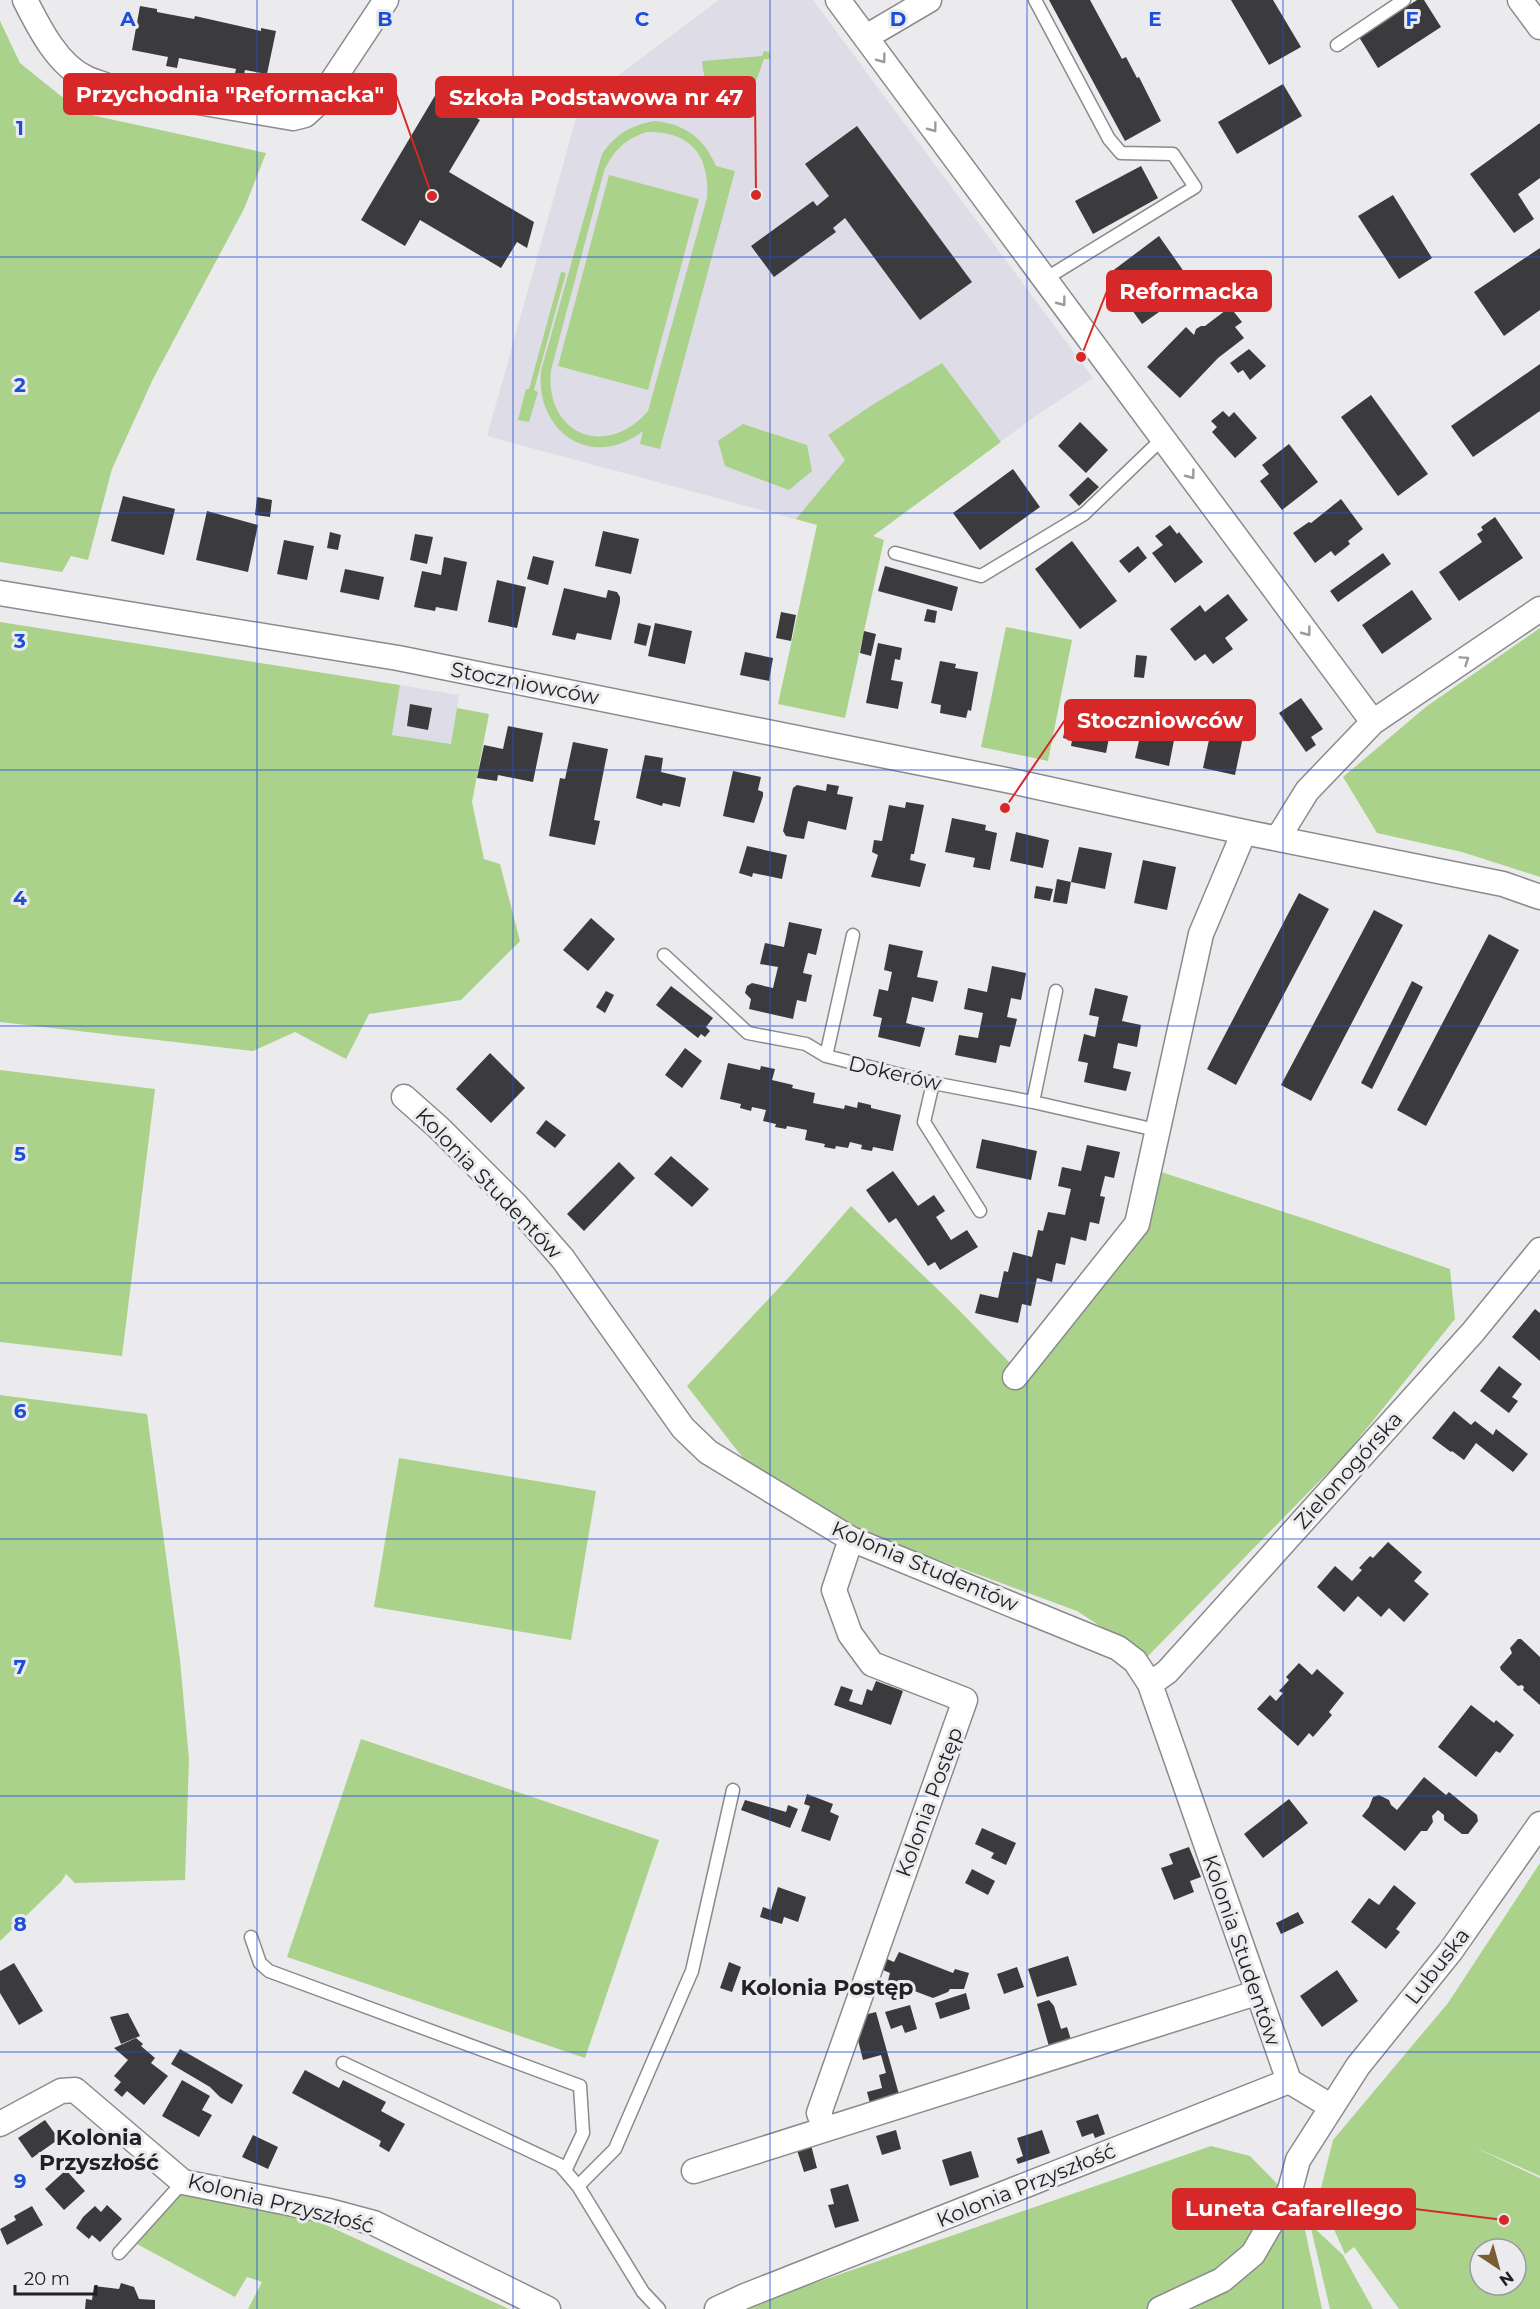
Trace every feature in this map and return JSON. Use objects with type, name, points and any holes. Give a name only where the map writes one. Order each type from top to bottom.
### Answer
[{"type":"street","points":[[25,0],[53,48],[69,66],[86,79],[111,87],[293,118],[305,115],[317,104],[386,0]]},
{"type":"street","points":[[838,0],[1373,722]]},
{"type":"street","points":[[866,37],[929,0]]},
{"type":"street","points":[[1520,0],[1540,27]]},
{"type":"street","name":"Stoczniowców","points":[[0,592],[398,658],[1000,779],[1244,832],[1503,884],[1540,897]]},
{"type":"street","points":[[1278,838],[1307,791],[1373,722],[1540,609]]},
{"type":"street","points":[[1015,1377],[1137,1224],[1201,934],[1244,832]]},
{"type":"street","name":"Kolonia Studentów","points":[[404,1097],[440,1128],[515,1204],[563,1259],[683,1428],[708,1452],[851,1539],[1118,1648],[1135,1661],[1150,1684],[1256,1993],[1289,2081]]},
{"type":"street","name":"Zielonogórska","points":[[1150,1684],[1167,1672],[1473,1332],[1540,1250]]},
{"type":"street","name":"Kolonia Postęp","points":[[825,2129],[819,2113],[966,1700],[872,1664],[850,1634],[834,1590],[851,1539]]},
{"type":"street","name":"Lubuska","points":[[1160,2309],[1222,2280],[1253,2254],[1290,2190],[1298,2160],[1358,2066],[1450,1952],[1540,1824]]},
{"type":"street","points":[[694,2171],[1256,1993]]},
{"type":"street","points":[[1289,2081],[1332,2107]]},
{"type":"street","name":"Kolonia Przyszłość","points":[[717,2309],[1289,2081]]},
{"type":"street","name":"Kolonia Przyszłość","points":[[0,2124],[61,2091],[75,2090],[183,2182],[329,2211],[374,2223],[548,2309]]},
{"type":"lane","points":[[1035,0],[1109,139],[1121,153],[1173,154],[1195,187],[1045,279]]},
{"type":"lane","points":[[1337,45],[1404,0]]},
{"type":"lane","points":[[895,553],[981,576],[1084,514],[1163,438]]},
{"type":"lane","points":[[826,1056],[854,935]]},
{"type":"lane","name":"Dokerów","points":[[664,955],[748,1033],[806,1044],[826,1056],[933,1083],[1033,1102],[1156,1130]]},
{"type":"lane","points":[[1033,1102],[1056,991]]},
{"type":"lane","points":[[933,1083],[924,1122],[980,1211]]},
{"type":"lane","points":[[578,2186],[615,2149],[692,1971],[733,1791]]},
{"type":"lane","points":[[251,1937],[260,1963],[269,1971],[580,2086],[583,2133],[565,2171]]},
{"type":"lane","points":[[343,2063],[560,2165],[578,2186],[643,2292],[659,2309]]},
{"type":"lane","points":[[119,2253],[183,2182]]},
{"type":"shaded area","points":[[719,0],[813,0],[1093,378],[1037,415],[870,537],[857,536],[487,436],[580,104]]},
{"type":"shaded area","points":[[400,685],[459,695],[452,744],[392,735]]},
{"type":"green space","points":[[0,21],[20,63],[82,113],[266,153],[244,209],[153,379],[112,469],[88,560],[71,556],[62,572],[0,562]]},
{"type":"green space","points":[[764,51],[769,52],[771,56],[770,59],[764,59],[743,117],[719,102],[709,88],[702,61],[762,56]]},
{"type":"green space","points":[[655,121],[684,129],[706,148],[716,166],[735,171],[660,449],[640,444],[643,431],[624,442],[605,447],[587,446],[571,439],[557,427],[547,412],[542,393],[541,371],[602,154],[619,136],[631,128]],"holes":[[[647,132],[662,133],[686,141],[695,149],[705,170],[707,198],[648,411],[631,426],[614,434],[597,436],[581,433],[568,424],[557,410],[551,392],[551,370],[604,171],[616,151],[632,138]]]},
{"type":"green space","points":[[609,175],[699,199],[648,390],[558,366]]},
{"type":"green space","points":[[561,272],[566,273],[534,390],[538,392],[529,422],[518,420],[526,389],[529,389]]},
{"type":"green space","points":[[942,363],[1001,442],[873,536],[884,540],[845,718],[778,704],[817,525],[796,519],[845,460],[828,435],[872,405]]},
{"type":"green space","points":[[743,424],[807,445],[812,471],[789,490],[725,466],[718,441]]},
{"type":"green space","points":[[0,622],[400,685],[392,735],[451,744],[457,708],[489,714],[472,802],[484,859],[500,864],[520,941],[461,1000],[369,1014],[346,1059],[295,1032],[253,1051],[0,1022]]},
{"type":"green space","points":[[1006,627],[1072,640],[1048,761],[981,747]]},
{"type":"green space","points":[[1540,628],[1540,877],[1462,852],[1377,833],[1343,777],[1427,706]]},
{"type":"green space","points":[[0,1070],[155,1089],[122,1356],[0,1342]]},
{"type":"green space","points":[[1161,1172],[1450,1269],[1455,1319],[1346,1454],[1147,1657],[1077,1611],[816,1515],[757,1476],[687,1386],[791,1275],[851,1206],[957,1308],[1012,1365],[1057,1341],[1151,1218]]},
{"type":"green space","points":[[0,1395],[147,1414],[180,1660],[189,1759],[185,1880],[75,1883],[66,1874],[61,1882],[0,1941]]},
{"type":"green space","points":[[399,1458],[596,1491],[571,1640],[374,1607]]},
{"type":"green space","points":[[361,1739],[659,1840],[585,2058],[287,1957]]},
{"type":"green space","points":[[1540,1863],[1540,2176],[1472,2146],[1540,2178],[1540,2309],[1399,2309],[1354,2247],[1345,2254],[1319,2196],[1333,2140],[1448,2003]]},
{"type":"green space","points":[[1211,2146],[1250,2156],[1297,2204],[1322,2309],[743,2309],[748,2306]]},
{"type":"green space","points":[[179,2193],[298,2212],[509,2309],[248,2309],[262,2282],[247,2277],[235,2297],[137,2244]]},
{"type":"green space","points":[[1310,2224],[1343,2255],[1373,2309],[1330,2309]]},
{"type":"building","points":[[1049,0],[1090,0],[1122,59],[1126,57],[1137,78],[1139,77],[1161,121],[1125,141]]},
{"type":"building","points":[[1231,0],[1273,0],[1301,47],[1269,65]]},
{"type":"building","points":[[1417,0],[1424,0],[1441,27],[1378,68],[1359,37]]},
{"type":"building","points":[[140,6],[157,9],[157,12],[194,19],[195,16],[261,31],[261,28],[276,31],[267,74],[245,70],[243,80],[234,78],[236,69],[179,58],[177,68],[166,66],[168,57],[132,50]]},
{"type":"building","points":[[1283,84],[1302,116],[1237,154],[1218,122]]},
{"type":"building","points":[[436,94],[480,120],[449,172],[534,222],[527,248],[517,242],[501,268],[420,220],[405,246],[361,220]]},
{"type":"building","points":[[1540,123],[1540,178],[1518,194],[1534,219],[1514,233],[1470,174]]},
{"type":"building","points":[[857,126],[972,282],[920,320],[845,218],[833,228],[836,232],[774,277],[751,246],[813,201],[817,206],[829,196],[805,164]]},
{"type":"building","points":[[1141,166],[1158,198],[1093,234],[1075,201]]},
{"type":"building","points":[[1393,195],[1432,258],[1399,279],[1358,216]]},
{"type":"building","points":[[1159,236],[1194,286],[1178,298],[1181,302],[1172,309],[1169,305],[1142,324],[1107,275]]},
{"type":"building","points":[[1540,248],[1540,310],[1504,336],[1474,292]]},
{"type":"building","points":[[1230,307],[1242,322],[1235,327],[1244,338],[1218,358],[1180,398],[1147,367],[1186,327],[1194,335],[1196,329],[1205,326]]},
{"type":"building","points":[[1249,349],[1266,366],[1250,380],[1243,370],[1238,373],[1230,363]]},
{"type":"building","points":[[1540,364],[1540,411],[1473,457],[1451,426]]},
{"type":"building","points":[[1371,395],[1428,474],[1398,496],[1341,417]]},
{"type":"building","points":[[1223,411],[1229,417],[1234,412],[1257,438],[1235,458],[1212,432],[1217,427],[1211,421]]},
{"type":"building","points":[[1080,422],[1108,450],[1086,473],[1058,446]]},
{"type":"building","points":[[1289,444],[1318,482],[1282,510],[1260,481],[1269,474],[1262,465]]},
{"type":"building","points":[[1013,469],[1040,507],[980,550],[953,513]]},
{"type":"building","points":[[1088,477],[1099,487],[1079,506],[1069,495]]},
{"type":"building","points":[[123,496],[175,509],[164,555],[111,541]]},
{"type":"building","points":[[257,497],[272,500],[270,517],[255,515]]},
{"type":"building","points":[[1341,499],[1363,529],[1335,556],[1331,551],[1315,563],[1293,533],[1309,522],[1311,523]]},
{"type":"building","points":[[207,511],[258,525],[248,572],[196,560]]},
{"type":"building","points":[[1495,517],[1523,558],[1459,601],[1439,572],[1482,542],[1477,534],[1483,530],[1481,527]]},
{"type":"building","points":[[1170,525],[1177,534],[1179,532],[1203,562],[1175,583],[1152,553],[1163,545],[1155,536]]},
{"type":"building","points":[[603,531],[639,539],[631,574],[595,566]]},
{"type":"building","points":[[330,532],[341,535],[338,550],[327,548]]},
{"type":"building","points":[[415,534],[433,537],[427,564],[410,560]]},
{"type":"building","points":[[284,540],[314,546],[307,580],[277,574]]},
{"type":"building","points":[[1072,541],[1117,601],[1080,629],[1035,569]]},
{"type":"building","points":[[1138,546],[1147,558],[1129,573],[1119,561]]},
{"type":"building","points":[[1383,553],[1391,564],[1338,602],[1330,591]]},
{"type":"building","points":[[533,556],[554,561],[548,585],[527,579]]},
{"type":"building","points":[[444,557],[467,562],[457,611],[436,607],[435,611],[414,607],[422,571],[441,575]]},
{"type":"building","points":[[885,566],[958,587],[952,611],[878,591]]},
{"type":"building","points":[[345,569],[384,577],[379,600],[340,592]]},
{"type":"building","points":[[497,580],[526,587],[517,628],[488,622]]},
{"type":"building","points":[[564,588],[606,598],[608,590],[617,592],[620,602],[611,640],[577,633],[575,640],[552,635]]},
{"type":"building","points":[[1412,590],[1432,619],[1382,654],[1362,625]]},
{"type":"building","points":[[1228,594],[1248,620],[1225,638],[1233,649],[1213,664],[1205,654],[1195,661],[1170,629],[1200,605],[1205,612]]},
{"type":"building","points":[[927,609],[937,611],[935,623],[924,621]]},
{"type":"building","points":[[781,612],[796,615],[791,641],[776,638]]},
{"type":"building","points":[[638,623],[651,626],[646,646],[634,643]]},
{"type":"building","points":[[655,623],[692,631],[685,664],[648,656]]},
{"type":"building","points":[[864,631],[876,634],[871,656],[860,653]]},
{"type":"building","points":[[878,643],[902,648],[900,660],[895,659],[891,680],[903,682],[898,709],[866,703]]},
{"type":"building","points":[[745,652],[773,658],[769,681],[740,675]]},
{"type":"building","points":[[1136,655],[1147,656],[1144,678],[1134,677]]},
{"type":"building","points":[[940,661],[956,664],[955,668],[978,672],[971,711],[968,710],[966,718],[940,713],[941,705],[931,703]]},
{"type":"building","points":[[1301,698],[1323,729],[1311,737],[1316,745],[1306,752],[1279,713]]},
{"type":"building","points":[[410,704],[432,708],[428,730],[407,726]]},
{"type":"building","points":[[1070,704],[1114,713],[1106,753],[1071,746],[1072,740],[1063,738]]},
{"type":"building","points":[[1139,715],[1153,718],[1152,725],[1176,730],[1169,766],[1135,758],[1141,732],[1136,731]]},
{"type":"building","points":[[1213,721],[1245,727],[1235,775],[1203,768]]},
{"type":"building","points":[[508,726],[543,733],[533,782],[498,775],[497,781],[477,778],[484,745],[503,749]]},
{"type":"building","points":[[573,742],[608,749],[594,820],[600,821],[595,845],[549,836],[560,778],[565,779]]},
{"type":"building","points":[[645,755],[663,758],[661,772],[686,778],[680,807],[663,803],[662,806],[636,798]]},
{"type":"building","points":[[733,771],[761,777],[758,790],[763,792],[763,796],[754,823],[723,816]]},
{"type":"building","points":[[827,784],[839,786],[837,794],[853,797],[846,830],[808,821],[804,839],[786,836],[783,831],[793,788],[797,785],[826,791]]},
{"type":"building","points":[[906,802],[924,805],[914,854],[911,854],[910,860],[926,864],[920,887],[871,877],[878,855],[872,852],[874,840],[882,841],[889,805],[905,808]]},
{"type":"building","points":[[952,818],[986,825],[985,830],[997,833],[990,870],[973,867],[975,858],[945,852]]},
{"type":"building","points":[[1016,832],[1049,840],[1043,868],[1010,861]]},
{"type":"building","points":[[747,846],[787,855],[782,879],[753,873],[752,877],[739,873]]},
{"type":"building","points":[[1079,847],[1112,853],[1105,889],[1071,882]]},
{"type":"building","points":[[1143,860],[1176,867],[1167,910],[1134,903]]},
{"type":"building","points":[[1057,879],[1071,882],[1067,904],[1053,902]]},
{"type":"building","points":[[1036,886],[1053,889],[1050,901],[1034,898]]},
{"type":"building","points":[[1299,893],[1329,909],[1236,1085],[1207,1069]]},
{"type":"building","points":[[1374,910],[1403,925],[1311,1101],[1281,1085]]},
{"type":"building","points":[[591,918],[615,939],[588,971],[563,950]]},
{"type":"building","points":[[789,922],[822,929],[816,955],[808,953],[803,973],[812,975],[806,1002],[797,1000],[793,1019],[749,1009],[751,999],[745,993],[747,986],[752,983],[773,988],[778,967],[760,964],[765,943],[784,947]]},
{"type":"building","points":[[1489,934],[1519,950],[1426,1126],[1397,1110]]},
{"type":"building","points":[[889,944],[923,951],[917,977],[938,981],[933,1002],[912,997],[906,1023],[925,1028],[920,1047],[878,1037],[882,1018],[873,1016],[879,989],[888,991],[892,972],[884,970]]},
{"type":"building","points":[[992,966],[1026,973],[1021,1000],[1011,998],[1007,1017],[1017,1019],[1010,1047],[1000,1045],[996,1063],[955,1055],[959,1035],[978,1038],[983,1013],[964,1009],[968,988],[987,992]]},
{"type":"building","points":[[1412,981],[1423,987],[1372,1089],[1361,1083]]},
{"type":"building","points":[[671,986],[713,1018],[706,1027],[710,1031],[705,1037],[701,1034],[698,1038],[656,1005]]},
{"type":"building","points":[[1095,988],[1128,996],[1122,1021],[1141,1025],[1137,1047],[1118,1043],[1113,1068],[1131,1072],[1126,1091],[1084,1082],[1088,1063],[1078,1061],[1084,1034],[1095,1037],[1099,1017],[1089,1015]]},
{"type":"building","points":[[606,991],[614,995],[605,1013],[596,1007]]},
{"type":"building","points":[[685,1048],[702,1061],[682,1088],[665,1075]]},
{"type":"building","points":[[490,1053],[525,1088],[491,1123],[456,1089]]},
{"type":"building","points":[[728,1063],[760,1070],[761,1066],[775,1069],[772,1080],[793,1085],[792,1088],[815,1093],[813,1103],[844,1109],[845,1105],[857,1108],[858,1102],[871,1105],[871,1108],[901,1115],[893,1151],[873,1147],[872,1151],[861,1149],[862,1145],[850,1142],[848,1148],[824,1147],[825,1144],[805,1140],[807,1130],[787,1126],[786,1129],[775,1127],[776,1124],[763,1121],[766,1110],[752,1107],[751,1111],[740,1108],[741,1104],[720,1099]]},
{"type":"building","points":[[546,1120],[566,1135],[555,1148],[536,1133]]},
{"type":"building","points":[[982,1139],[1037,1151],[1031,1180],[976,1168]]},
{"type":"building","points":[[1087,1145],[1120,1152],[1114,1178],[1105,1176],[1100,1196],[1105,1197],[1099,1224],[1090,1222],[1086,1241],[1071,1237],[1065,1265],[1056,1263],[1052,1282],[1037,1278],[1031,1306],[1022,1304],[1018,1323],[975,1313],[980,1294],[998,1298],[1004,1271],[1008,1272],[1013,1252],[1032,1257],[1038,1230],[1043,1231],[1048,1212],[1065,1215],[1071,1189],[1058,1186],[1062,1167],[1081,1171]]},
{"type":"building","points":[[671,1156],[709,1189],[692,1207],[654,1174]]},
{"type":"building","points":[[619,1162],[635,1178],[584,1231],[567,1214]]},
{"type":"building","points":[[893,1171],[918,1206],[934,1195],[945,1211],[936,1217],[951,1240],[967,1230],[978,1247],[940,1270],[935,1262],[928,1266],[896,1218],[889,1223],[866,1190]]},
{"type":"building","points":[[1535,1309],[1540,1313],[1540,1361],[1512,1337]]},
{"type":"building","points":[[1499,1366],[1522,1384],[1512,1397],[1518,1401],[1509,1413],[1480,1391]]},
{"type":"building","points":[[1454,1411],[1471,1425],[1475,1421],[1493,1435],[1496,1429],[1528,1454],[1513,1472],[1476,1443],[1464,1460],[1432,1438]]},
{"type":"building","points":[[1388,1542],[1422,1572],[1414,1581],[1429,1594],[1404,1622],[1389,1608],[1381,1617],[1358,1596],[1344,1612],[1317,1587],[1335,1566],[1352,1581],[1362,1570],[1359,1568],[1370,1556],[1373,1558]]},
{"type":"building","points":[[1518,1639],[1521,1639],[1540,1657],[1540,1705],[1523,1690],[1522,1685],[1518,1686],[1500,1667],[1512,1653],[1510,1648]]},
{"type":"building","points":[[1299,1663],[1312,1675],[1317,1669],[1344,1693],[1329,1712],[1332,1715],[1313,1737],[1309,1733],[1298,1746],[1257,1709],[1270,1695],[1276,1701],[1283,1693],[1279,1691],[1289,1680],[1286,1677]]},
{"type":"building","points":[[876,1681],[903,1691],[891,1725],[834,1705],[841,1686],[853,1690],[849,1701],[862,1705],[867,1689],[872,1691]]},
{"type":"building","points":[[1471,1705],[1494,1723],[1496,1720],[1514,1735],[1500,1753],[1496,1751],[1476,1777],[1438,1747]]},
{"type":"building","points":[[1424,1777],[1446,1795],[1449,1792],[1477,1815],[1478,1821],[1468,1834],[1462,1834],[1444,1820],[1444,1815],[1438,1810],[1432,1816],[1433,1822],[1427,1831],[1421,1831],[1405,1851],[1362,1816],[1373,1797],[1379,1795],[1389,1800],[1397,1810]]},
{"type":"building","points":[[807,1794],[833,1804],[830,1812],[839,1816],[830,1841],[801,1831],[810,1806],[804,1804]]},
{"type":"building","points":[[1289,1799],[1308,1823],[1263,1858],[1244,1834]]},
{"type":"building","points":[[745,1800],[786,1812],[788,1805],[798,1809],[790,1828],[741,1810]]},
{"type":"building","points":[[982,1828],[1016,1843],[1006,1865],[991,1858],[994,1853],[975,1844]]},
{"type":"building","points":[[1189,1847],[1201,1877],[1190,1881],[1194,1892],[1174,1900],[1161,1868],[1173,1864],[1169,1854]]},
{"type":"building","points":[[972,1869],[995,1881],[988,1895],[965,1883]]},
{"type":"building","points":[[1394,1885],[1416,1903],[1396,1929],[1400,1932],[1386,1949],[1351,1922],[1369,1898],[1379,1905]]},
{"type":"building","points":[[778,1887],[806,1897],[798,1922],[784,1917],[782,1924],[760,1917],[763,1907],[771,1910]]},
{"type":"building","points":[[1298,1912],[1304,1923],[1281,1934],[1276,1923]]},
{"type":"building","points":[[899,1952],[953,1973],[955,1969],[969,1973],[964,1989],[950,1989],[933,1998],[888,1981],[890,1973],[883,1970],[887,1959],[894,1962]]},
{"type":"building","points":[[1068,1956],[1077,1985],[1037,1997],[1028,1969]]},
{"type":"building","points":[[729,1962],[741,1967],[732,1992],[720,1988]]},
{"type":"building","points":[[14,1963],[43,2011],[19,2025],[0,1993],[0,1971]]},
{"type":"building","points":[[1017,1967],[1024,1987],[1004,1994],[997,1974]]},
{"type":"building","points":[[1337,1970],[1358,2001],[1322,2027],[1300,1996]]},
{"type":"building","points":[[966,1993],[970,2009],[940,2019],[935,2003]]},
{"type":"building","points":[[1049,2000],[1054,2006],[1061,2029],[1067,2027],[1072,2043],[1050,2050],[1037,2004]]},
{"type":"building","points":[[910,2005],[917,2029],[905,2033],[902,2025],[891,2029],[885,2012]]},
{"type":"building","points":[[876,2012],[900,2098],[871,2107],[867,2092],[882,2088],[879,2075],[886,2073],[881,2055],[863,2060],[855,2028],[860,2016]]},
{"type":"building","points":[[128,2013],[140,2036],[121,2044],[110,2017]]},
{"type":"building","points":[[136,2038],[143,2044],[141,2046],[155,2058],[151,2063],[168,2076],[144,2105],[127,2091],[122,2097],[114,2090],[121,2082],[114,2076],[128,2060],[114,2048]]},
{"type":"building","points":[[180,2049],[243,2085],[232,2104],[210,2087],[171,2064]]},
{"type":"building","points":[[305,2070],[339,2088],[343,2080],[386,2102],[381,2111],[405,2124],[389,2152],[379,2146],[381,2141],[292,2093]]},
{"type":"building","points":[[182,2080],[210,2096],[202,2110],[212,2115],[199,2137],[162,2116]]},
{"type":"building","points":[[1098,2114],[1105,2134],[1095,2138],[1093,2133],[1082,2137],[1076,2121]]},
{"type":"building","points":[[45,2120],[59,2139],[32,2158],[18,2138]]},
{"type":"building","points":[[896,2130],[901,2149],[882,2155],[876,2136]]},
{"type":"building","points":[[1042,2130],[1050,2153],[1018,2164],[1016,2159],[1023,2156],[1017,2138]]},
{"type":"building","points":[[253,2135],[278,2147],[268,2169],[242,2157]]},
{"type":"building","points":[[811,2145],[817,2168],[804,2172],[797,2150]]},
{"type":"building","points":[[971,2151],[979,2177],[950,2186],[942,2160]]},
{"type":"building","points":[[66,2170],[85,2191],[64,2210],[45,2189]]},
{"type":"building","points":[[848,2184],[859,2221],[835,2228],[828,2205],[834,2204],[830,2189]]},
{"type":"building","points":[[107,2205],[122,2219],[100,2242],[92,2235],[89,2239],[76,2228],[83,2217],[95,2206],[101,2212]]},
{"type":"building","points":[[32,2206],[43,2225],[7,2245],[0,2229],[16,2220],[14,2216]]},
{"type":"building","points":[[121,2283],[134,2287],[139,2299],[155,2300],[155,2309],[85,2309],[86,2299],[92,2300],[94,2286],[119,2289]]},
{"type":"place","name":"Szkoła Podstawowa nr 47","points":[[756,195]]},
{"type":"place","name":"Przychodnia \"Reformacka\"","points":[[432,196]]},
{"type":"place","name":"Reformacka","points":[[1081,357]]},
{"type":"place","name":"Stoczniowców","points":[[1005,808]]},
{"type":"place","name":"Luneta Cafarellego","points":[[1504,2220]]},
{"type":"district","name":"Kolonia Postęp","points":[[827,1987]]},
{"type":"district","name":"Kolonia Przyszłość","points":[[99,2150]]}]
